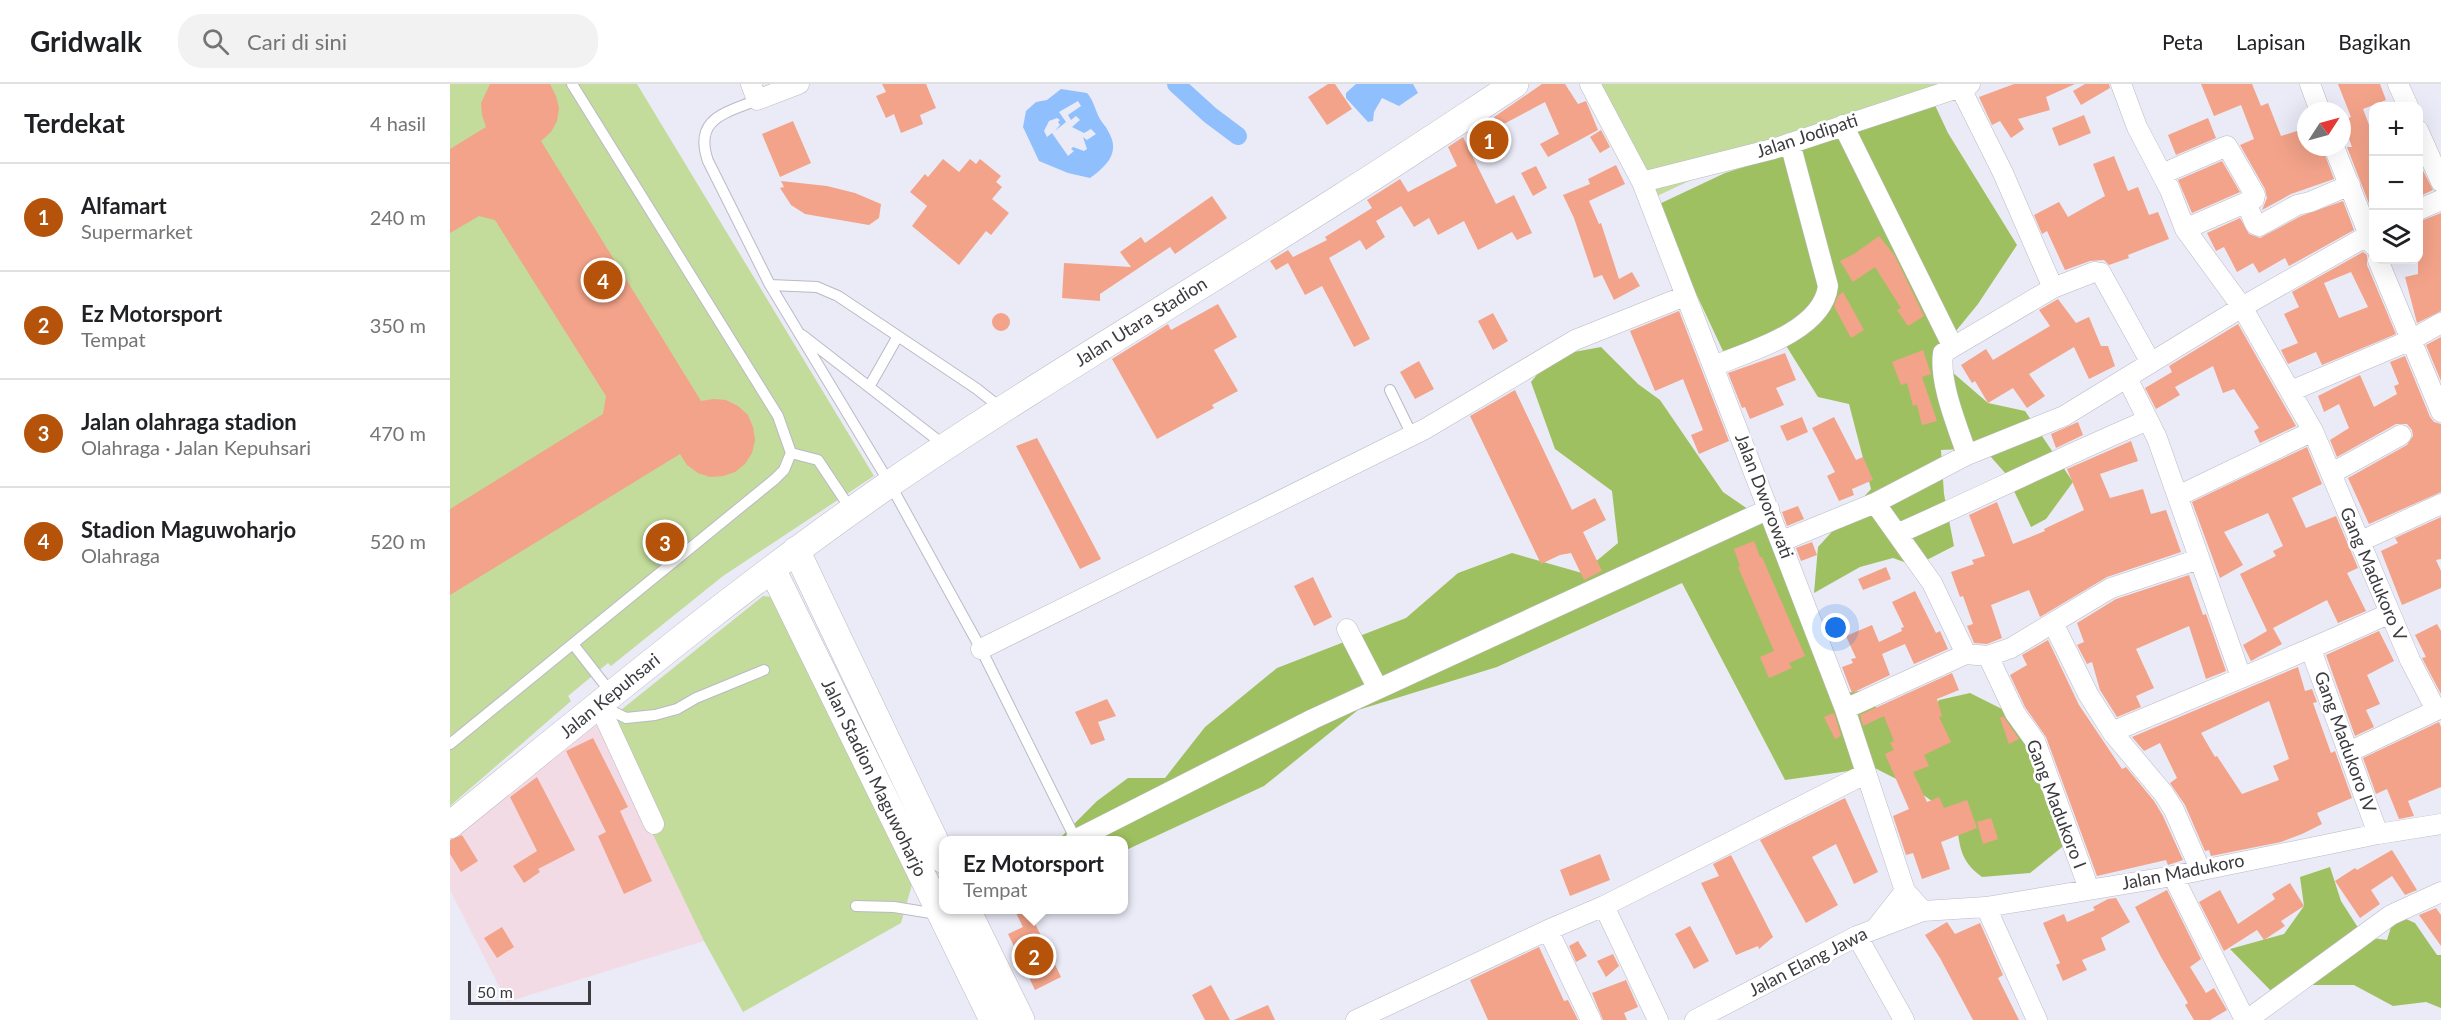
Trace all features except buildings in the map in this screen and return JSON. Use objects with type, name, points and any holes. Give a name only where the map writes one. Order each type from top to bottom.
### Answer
[{"type":"street","points":[[754,92],[799,84]]},
{"type":"street","name":"Jalan Utara Stadion","points":[[771,569],[946,447],[1117,336],[1341,198],[1515,84]]},
{"type":"street","name":"Jalan Dworowati","points":[[1590,84],[1642,182],[1845,709],[1905,891],[1923,911]]},
{"type":"street","name":"Gang Madukoro V","points":[[2121,84],[2137,127],[2162,174],[2185,229],[2242,307],[2313,430],[2410,660],[2439,709]]},
{"type":"street","points":[[2310,84],[2317,102]]},
{"type":"street","points":[[2398,84],[2406,102]]},
{"type":"street","points":[[1954,87],[2003,173],[2053,288]]},
{"type":"street","name":"Jalan Jodipati","points":[[1642,182],[1790,143],[1954,87]]},
{"type":"street","points":[[1842,125],[1952,345]]},
{"type":"street","points":[[2423,141],[2441,182]]},
{"type":"street","points":[[1713,366],[1798,329],[1811,317],[1827,295],[1828,286],[1790,143]]},
{"type":"street","points":[[2162,174],[2227,146],[2255,195],[2254,199],[2185,229]]},
{"type":"street","points":[[2338,156],[2369,231]]},
{"type":"street","points":[[2246,202],[2255,224],[2259,226],[2297,205],[2350,185]]},
{"type":"street","points":[[2423,208],[2441,200]]},
{"type":"street","points":[[1782,541],[1875,503],[1967,455],[2064,416],[2242,307],[2369,240]]},
{"type":"street","points":[[2380,264],[2441,412]]},
{"type":"street","points":[[1967,455],[1944,380],[1941,362],[1943,353],[1952,345],[2053,288],[2094,272],[2101,273],[2151,363]]},
{"type":"street","points":[[981,649],[1412,435],[1575,340],[1685,296]]},
{"type":"street","points":[[2291,391],[2410,340],[2441,323]]},
{"type":"street","points":[[2127,378],[2148,420],[2178,496],[2241,676]]},
{"type":"street","points":[[1897,534],[2002,488],[2060,457],[2148,420]]},
{"type":"street","points":[[2178,496],[2313,430]]},
{"type":"street","points":[[2331,473],[2401,435]]},
{"type":"street","points":[[1875,503],[1932,583],[1966,654]]},
{"type":"street","points":[[2359,542],[2441,504]]},
{"type":"street","points":[[1084,836],[1313,719],[1769,509]]},
{"type":"street","name":"Jalan Stadion Maguwoharjo","points":[[796,550],[939,849]]},
{"type":"street","points":[[1845,709],[1966,654],[1988,656],[2011,648],[2111,588],[2199,559]]},
{"type":"street","name":"Jalan Stadion Maguwoharjo","points":[[771,569],[939,912]]},
{"type":"street","name":"Jalan Kepuhsari","points":[[450,825],[771,569]]},
{"type":"street","points":[[2112,732],[2241,676],[2311,650],[2390,613]]},
{"type":"street","points":[[2053,623],[2088,694],[2112,732],[2164,794],[2174,810],[2200,869]]},
{"type":"street","points":[[1347,629],[1378,689]]},
{"type":"street","name":"Gang Madukoro IV","points":[[2311,650],[2378,834]]},
{"type":"street","name":"Gang Madukoro I","points":[[1988,656],[2015,713],[2033,737],[2089,889]]},
{"type":"street","points":[[606,700],[654,824]]},
{"type":"street","points":[[2349,752],[2439,709]]},
{"type":"street","points":[[1356,1020],[1604,906],[1865,774]]},
{"type":"street","name":"Jalan Madukoro","points":[[1923,911],[1986,907],[2173,876],[2378,834],[2441,824]]},
{"type":"street","points":[[905,841],[929,828]]},
{"type":"street","points":[[2173,876],[2246,1020],[2391,915],[2441,892]]},
{"type":"street","points":[[1876,928],[1905,891]]},
{"type":"street","points":[[1604,906],[1658,1020]]},
{"type":"street","points":[[1986,907],[2037,1020]]},
{"type":"street","name":"Jalan Elang Jawa","points":[[1695,1020],[1857,936],[1923,911]]},
{"type":"street","name":"Jalan Stadion Maguwoharjo","points":[[940,914],[993,1020]]},
{"type":"street","points":[[969,914],[1021,1020]]},
{"type":"street","points":[[1548,930],[1591,1020]]},
{"type":"street","points":[[1857,936],[1904,1020]]},
{"type":"lane","points":[[450,744],[775,478],[784,470],[791,453],[778,416],[572,84]]},
{"type":"lane","points":[[754,92],[714,117],[707,129],[705,152],[770,285],[890,484],[981,649],[1074,836]]},
{"type":"lane","points":[[770,285],[817,287],[838,296],[976,389],[1003,410]]},
{"type":"lane","points":[[797,331],[946,447]]},
{"type":"lane","points":[[869,387],[898,336]]},
{"type":"lane","points":[[1390,390],[1412,435]]},
{"type":"lane","points":[[791,453],[818,460],[852,511]]},
{"type":"lane","points":[[573,645],[606,700],[626,718],[655,715],[677,709],[696,698],[765,670]]},
{"type":"lane","points":[[856,906],[894,907],[939,914]]},
{"type":"shaded area","points":[[599,705],[704,941],[507,1002],[450,890],[450,825]]},
{"type":"green space","points":[[450,84],[637,84],[874,476],[723,576],[611,666],[608,663],[568,696],[571,701],[450,806]]},
{"type":"green space","points":[[1596,84],[1940,84],[1770,143],[1655,197]]},
{"type":"green space","points":[[1933,101],[1948,133],[2017,245],[1978,304],[1951,337],[1944,365],[1988,403],[2025,411],[2073,482],[2046,519],[2031,527],[2006,474],[1983,448],[1941,450],[1944,494],[1954,546],[1915,566],[1893,558],[1860,567],[1814,593],[1818,547],[1871,489],[1849,404],[1818,397],[1785,344],[1723,351],[1655,206],[1725,173],[1864,129]]},
{"type":"green space","points":[[1601,347],[1638,384],[1660,400],[1723,492],[1777,529],[1841,694],[1864,690],[1880,713],[1933,710],[1939,700],[1970,693],[2028,722],[2067,843],[2030,873],[1982,877],[1969,865],[1962,852],[1956,818],[1912,787],[1861,761],[1863,769],[1785,780],[1682,583],[1497,667],[1358,710],[1264,786],[1128,849],[1128,836],[1062,836],[1097,801],[1128,778],[1165,778],[1205,727],[1277,668],[1406,618],[1458,573],[1512,553],[1582,573],[1618,543],[1612,491],[1555,449],[1531,382],[1552,356]]},
{"type":"green space","points":[[763,596],[772,597],[913,881],[901,923],[743,1012],[704,941],[601,726]]},
{"type":"green space","points":[[2330,867],[2341,901],[2364,937],[2387,940],[2395,914],[2415,923],[2437,955],[2441,955],[2441,1008],[2426,1002],[2393,1006],[2354,985],[2308,985],[2276,996],[2230,949],[2284,934],[2304,906],[2300,877]]},
{"type":"water","points":[[1356,84],[1413,84],[1418,93],[1399,106],[1382,98],[1374,112],[1373,121],[1368,122],[1346,98],[1346,93]]},
{"type":"water","points":[[1061,89],[1087,93],[1112,139],[1110,158],[1102,169],[1090,178],[1068,173],[1039,161],[1023,127],[1026,111],[1036,102],[1047,100]]},
{"type":"pier","points":[[1078,101],[1081,106],[1068,115],[1071,120],[1076,116],[1080,120],[1072,127],[1084,133],[1091,129],[1096,134],[1087,140],[1083,137],[1087,149],[1084,151],[1073,147],[1071,149],[1074,151],[1068,156],[1052,133],[1047,137],[1044,131],[1049,121],[1057,118],[1060,120],[1058,122],[1060,125],[1055,131],[1066,122],[1059,112]]},
{"type":"waterway","points":[[1176,84],[1210,115],[1238,136]]},
{"type":"place","name":"Alfamart","points":[[1489,140]]},
{"type":"place","name":"Stadion Maguwoharjo","points":[[603,280]]},
{"type":"place","name":"Jalan olahraga stadion","points":[[665,542]]},
{"type":"place","name":"Ez Motorsport","points":[[1034,956]]}]
